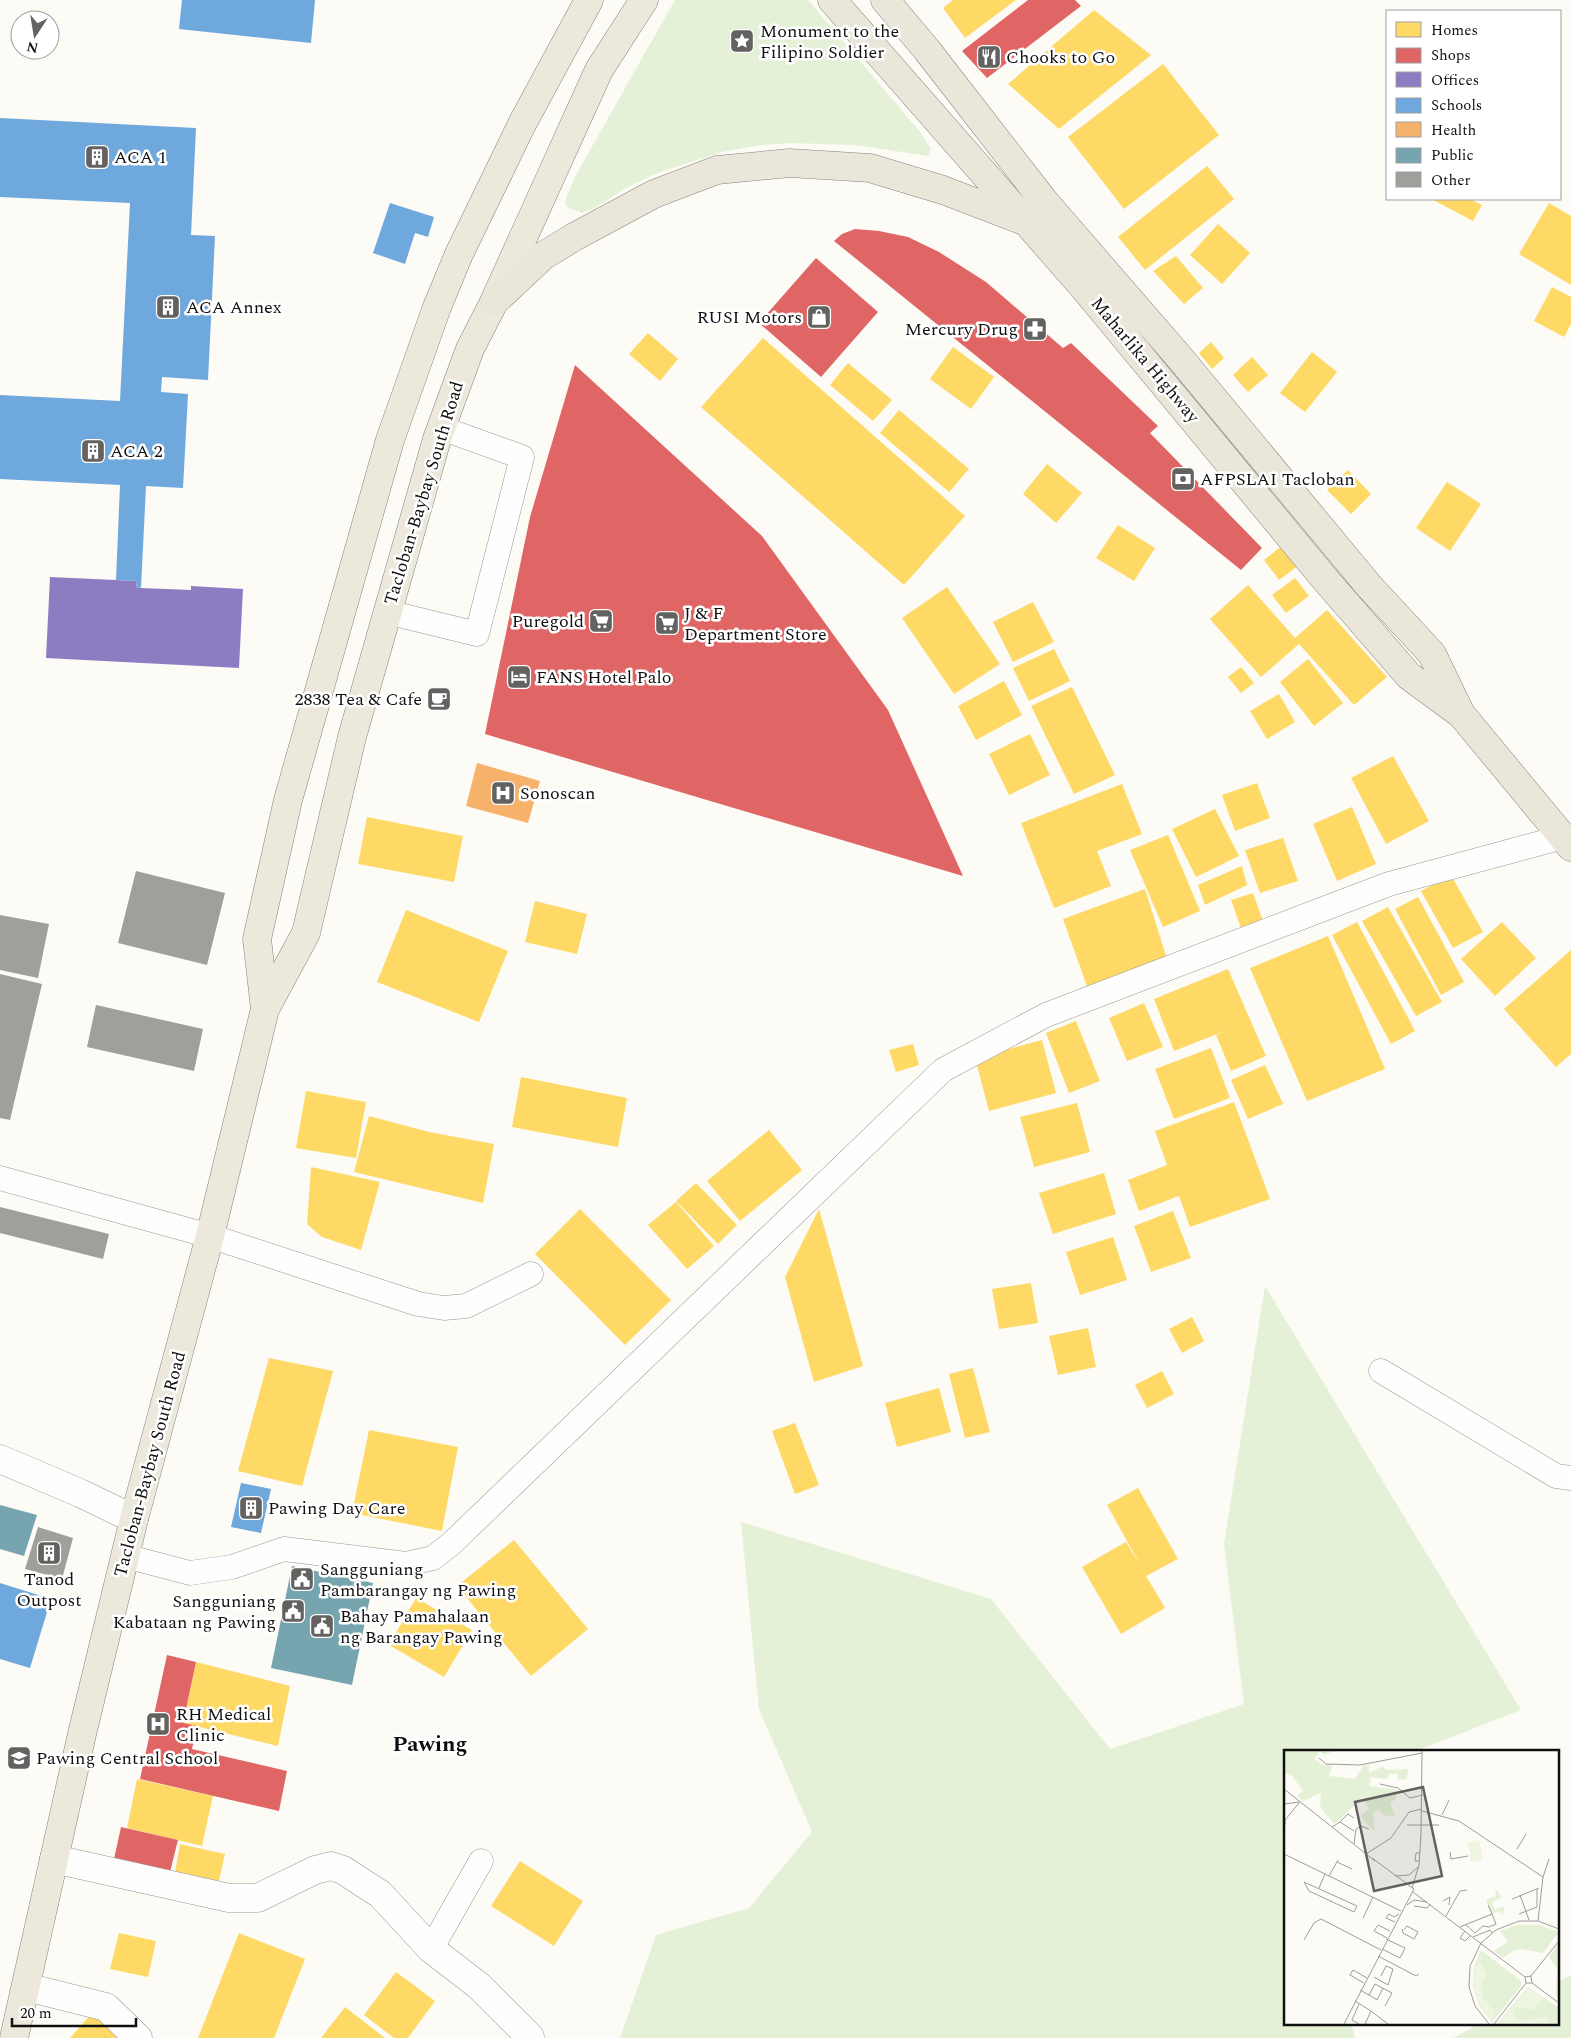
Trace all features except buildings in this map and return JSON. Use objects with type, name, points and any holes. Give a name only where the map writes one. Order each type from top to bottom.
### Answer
[{"type":"highway","name":"Maharlika Highway","points":[[832,0],[1098,304],[1324,578],[1409,676],[1461,714]]},
{"type":"highway","name":"Maharlika Highway","points":[[885,0],[927,50],[1044,200],[1186,365],[1370,586],[1432,654],[1461,714],[1567,842]]},
{"type":"highway","points":[[902,0],[927,50]]},
{"type":"highway","points":[[494,302],[543,256],[566,242],[654,194],[717,170],[790,163],[870,168],[942,190],[1028,223]]},
{"type":"main road","name":"Tacloban-Baybay South Road","points":[[265,1009],[257,939],[288,800],[390,440],[437,307],[459,254],[522,124],[589,0]]},
{"type":"main road","name":"Tacloban-Baybay South Road","points":[[14,2038],[82,1734],[134,1519],[210,1236],[265,1009],[306,933],[352,737],[441,428],[470,349],[494,302],[599,70],[644,0]]},
{"type":"street","points":[[0,1459],[80,1493],[134,1519]]},
{"type":"street","points":[[54,1859],[229,1898],[244,1899],[258,1898],[315,1870],[331,1866],[344,1870],[380,1894],[432,1949],[479,1986],[530,2037]]},
{"type":"street","points":[[26,1987],[106,2007],[138,2038]]},
{"type":"lane","points":[[387,612],[477,634],[522,457],[441,428]]},
{"type":"lane","points":[[125,1556],[190,1573],[232,1567],[284,1549],[406,1564],[433,1558],[452,1543],[943,1070],[1046,1014],[1389,884],[1567,842]]},
{"type":"lane","points":[[0,1178],[210,1236],[418,1304],[444,1308],[466,1306],[531,1274]]},
{"type":"lane","points":[[1381,1371],[1556,1476],[1571,1478]]},
{"type":"lane","points":[[432,1949],[481,1861]]},
{"type":"green space","points":[[675,0],[808,0],[921,133],[931,149],[928,156],[855,145],[790,143],[761,145],[722,152],[657,173],[626,188],[593,209],[582,213],[568,208],[565,203],[567,195],[577,173]]},
{"type":"green space","points":[[1265,1286],[1521,1710],[1418,1750],[1284,1750],[1284,2026],[1352,2026],[1355,2038],[620,2038],[656,1935],[749,1908],[812,1832],[759,1709],[741,1522],[991,1599],[1110,1749],[1244,1704],[1224,1544]]},
{"type":"green space","points":[[1571,1975],[1571,2038],[1453,2038],[1475,2026],[1558,2026],[1558,1982]]},
{"type":"place","name":"Monument to the Filipino Soldier","points":[[742,41]]},
{"type":"place","name":"Chooks to Go","points":[[989,57]]},
{"type":"place","name":"ACA 1","points":[[97,157]]},
{"type":"place","name":"ACA Annex","points":[[168,307]]},
{"type":"place","name":"RUSI Motors","points":[[819,317]]},
{"type":"place","name":"Mercury Drug","points":[[1035,329]]},
{"type":"place","name":"ACA 2","points":[[93,451]]},
{"type":"place","name":"AFPSLAI Tacloban","points":[[1183,479]]},
{"type":"place","name":"Puregold","points":[[601,621]]},
{"type":"place","name":"J & F Department Store","points":[[667,623]]},
{"type":"place","name":"FANS Hotel Palo","points":[[519,677]]},
{"type":"place","name":"2838 Tea & Cafe","points":[[439,699]]},
{"type":"place","name":"Sonoscan","points":[[503,793]]},
{"type":"place","name":"Pawing Day Care","points":[[251,1508]]},
{"type":"place","name":"Tanod Outpost","points":[[49,1553]]},
{"type":"place","name":"Sangguniang Pambarangay ng Pawing","points":[[302,1579]]},
{"type":"place","name":"Sangguniang Kabataan ng Pawing","points":[[293,1611]]},
{"type":"place","name":"Bahay Pamahalaan ng Barangay Pawing","points":[[322,1626]]},
{"type":"place","name":"RH Medical Clinic","points":[[158,1724]]},
{"type":"place","name":"Pawing Central School","points":[[19,1758]]},
{"type":"district","name":"Pawing","points":[[430,1744]]}]
